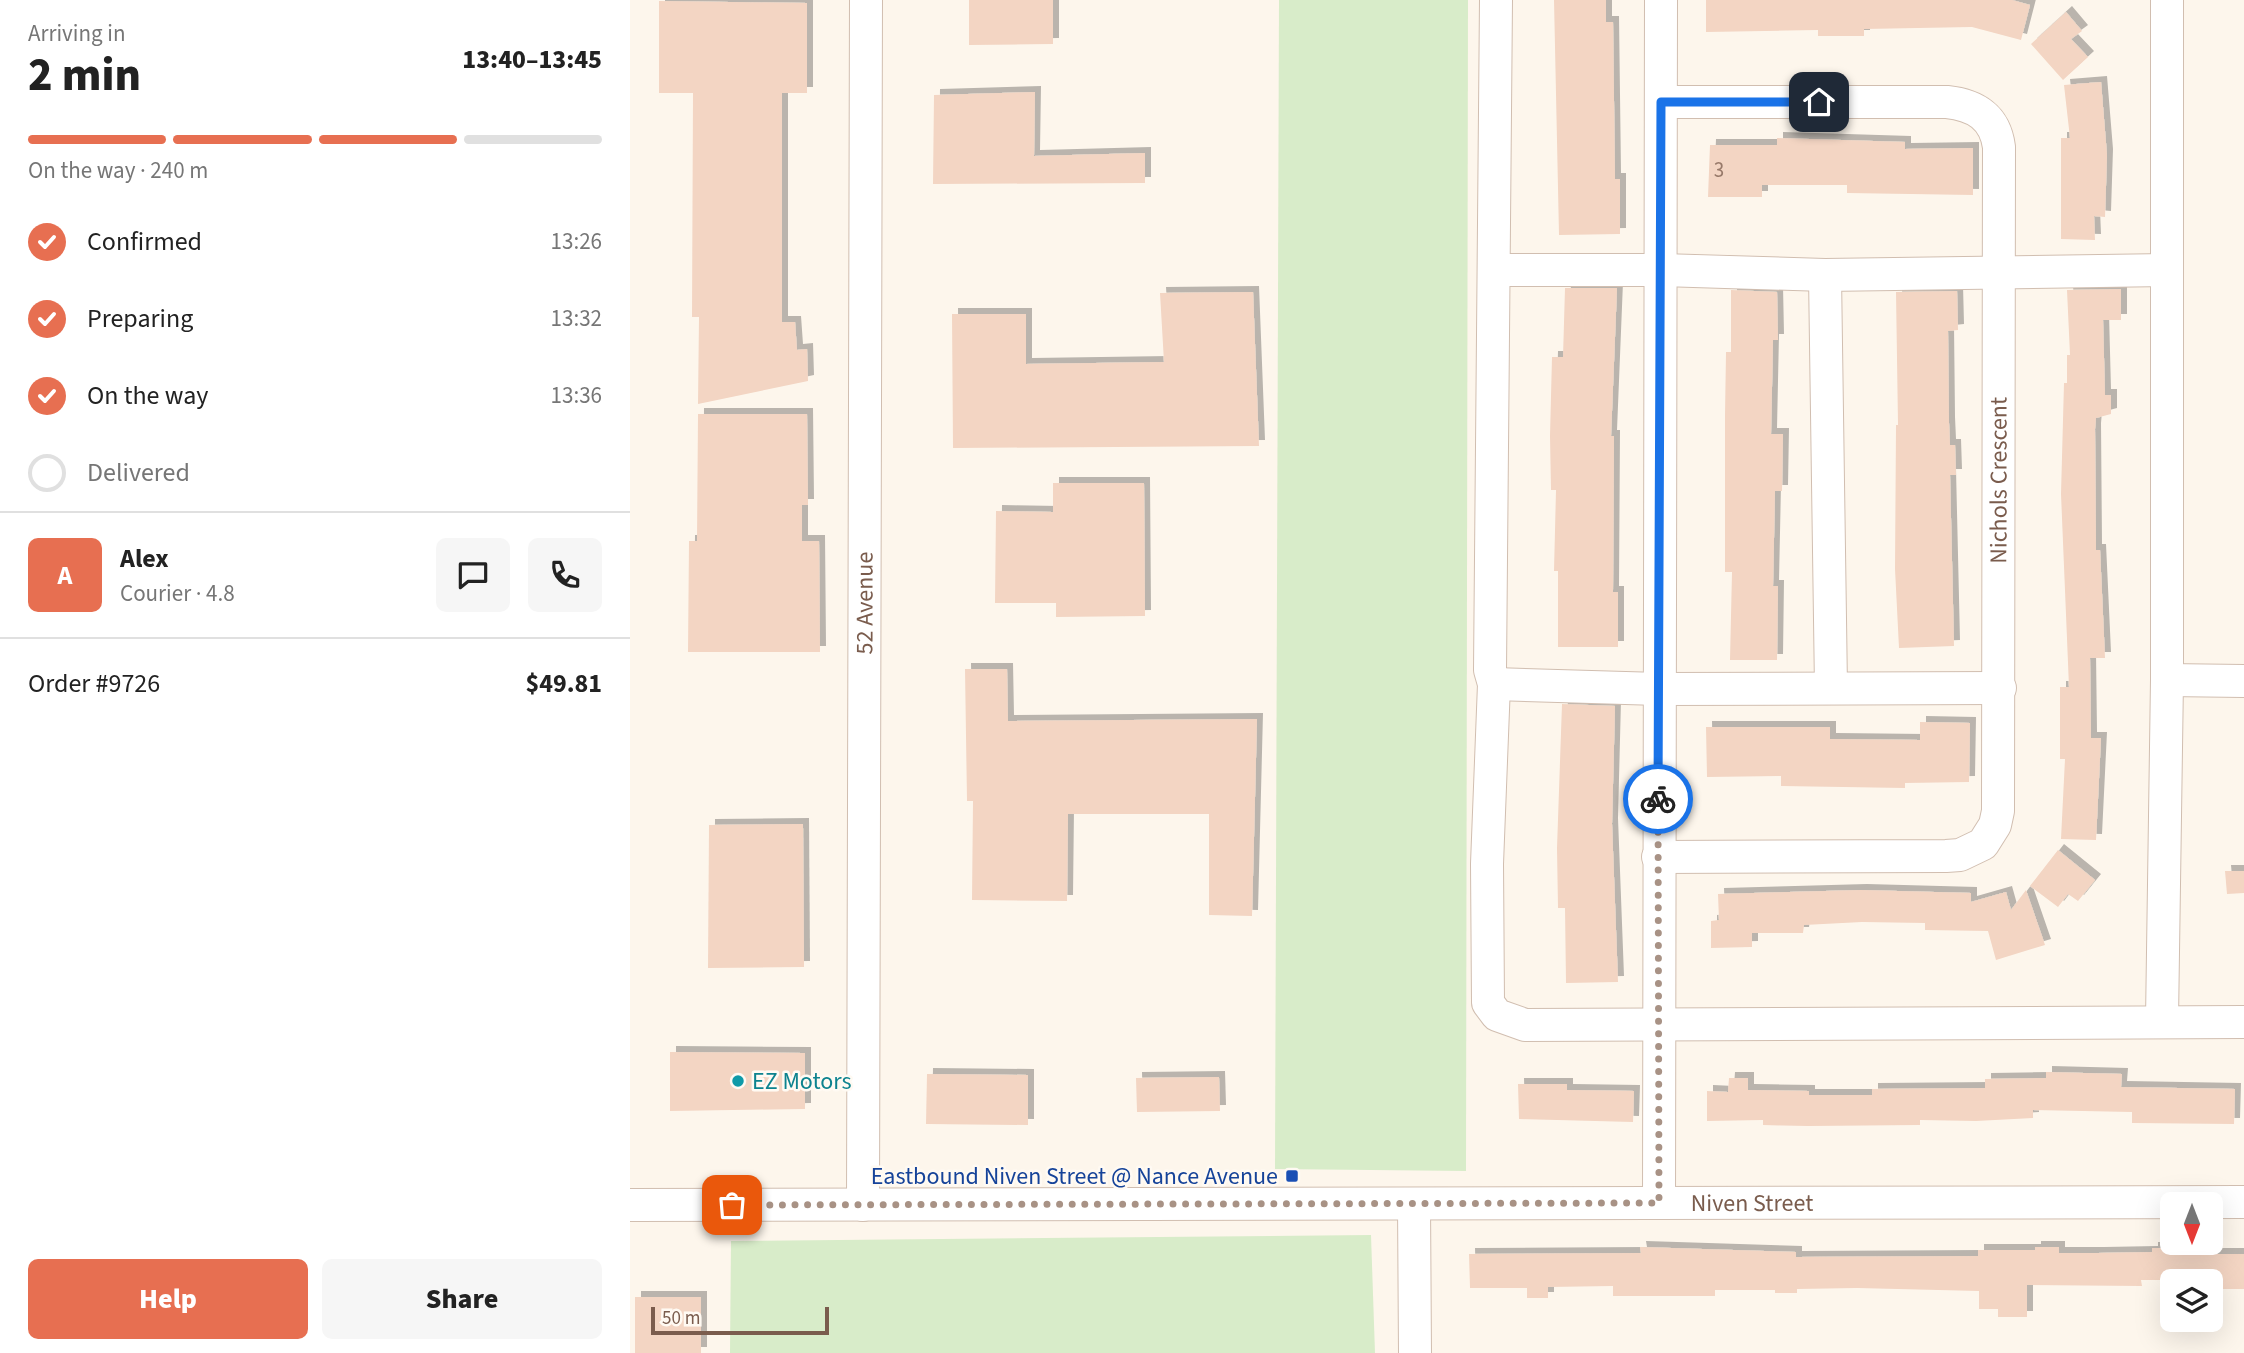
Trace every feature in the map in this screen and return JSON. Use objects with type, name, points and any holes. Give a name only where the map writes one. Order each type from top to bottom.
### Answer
[{"type":"street","name":"52 Avenue","points":[[863,1205],[866,0]]},
{"type":"street","points":[[1496,0],[1496,270],[1492,280],[1490,642],[1490,670],[1494,684],[1487,864],[1488,1003],[1497,1015],[1525,1025],[2162,1020],[2244,1022]]},
{"type":"street","points":[[1659,1203],[1661,0]]},
{"type":"street","points":[[2162,1020],[2167,680],[2167,0]]},
{"type":"street","name":"Nichols Crescent","points":[[1658,857],[1946,856],[1974,850],[1991,835],[1998,811],[2000,688],[1997,137],[1984,114],[1971,107],[1947,102],[1661,102]]},
{"type":"street","points":[[1496,270],[1662,270],[1825,275],[2167,270]]},
{"type":"street","points":[[1825,275],[1831,688]]},
{"type":"street","points":[[2167,680],[2244,681]]},
{"type":"street","points":[[1494,684],[1659,689],[2000,688]]},
{"type":"street","name":"Niven Street","points":[[630,1205],[2244,1202]]},
{"type":"street","points":[[1414,1204],[1415,1353]]},
{"type":"green space","points":[[1279,0],[1468,0],[1466,1171],[1275,1169]]},
{"type":"green space","points":[[1371,1235],[1375,1353],[730,1353],[731,1241]]},
{"type":"building","points":[[969,0],[1053,0],[1053,44],[969,45]]},
{"type":"building","points":[[1554,0],[1606,0],[1606,22],[1613,22],[1615,179],[1620,179],[1620,234],[1559,235]]},
{"type":"building","points":[[1706,0],[2012,0],[2030,5],[2021,40],[1972,27],[1864,29],[1864,36],[1818,36],[1818,30],[1706,32]]},
{"type":"building","points":[[659,1],[807,3],[807,93],[782,93],[782,322],[795,322],[797,350],[807,349],[808,381],[698,404],[699,317],[692,317],[693,93],[659,93]]},
{"type":"building","points":[[2066,12],[2082,31],[2071,39],[2088,57],[2063,80],[2031,44]]},
{"type":"building","points":[[2101,82],[2107,155],[2105,217],[2094,216],[2095,240],[2061,239],[2061,138],[2070,138],[2064,85]]},
{"type":"building","points":[[1035,92],[1034,156],[1145,153],[1145,183],[933,184],[934,95]]},
{"type":"building","points":[[1777,138],[1905,142],[1905,149],[1973,148],[1973,195],[1847,193],[1847,185],[1762,185],[1762,197],[1708,197],[1710,145],[1777,145]]},
{"type":"building","points":[[1565,288],[1617,288],[1611,436],[1614,436],[1613,592],[1618,592],[1618,647],[1558,647],[1558,571],[1554,571],[1556,490],[1551,490],[1550,436],[1552,357],[1563,357]]},
{"type":"building","points":[[2121,289],[2121,320],[2103,320],[2105,395],[2111,395],[2111,414],[2096,418],[2095,429],[2096,550],[2100,550],[2105,658],[2090,658],[2091,738],[2101,738],[2096,840],[2061,839],[2065,759],[2060,759],[2060,687],[2069,687],[2061,494],[2064,383],[2067,383],[2067,355],[2070,355],[2067,290]]},
{"type":"building","points":[[1731,290],[1777,292],[1778,340],[1773,340],[1771,434],[1783,434],[1782,491],[1775,491],[1773,586],[1778,586],[1777,660],[1730,660],[1732,572],[1725,572],[1725,416],[1726,352],[1731,352]]},
{"type":"building","points":[[1957,291],[1958,330],[1948,331],[1950,445],[1955,445],[1956,475],[1950,475],[1954,646],[1899,648],[1895,569],[1898,425],[1896,292]]},
{"type":"building","points":[[1253,292],[1259,446],[953,448],[952,314],[1026,314],[1026,364],[1164,362],[1160,293]]},
{"type":"building","points":[[698,414],[807,414],[808,505],[802,505],[802,541],[819,541],[820,652],[688,652],[689,541],[697,541]]},
{"type":"building","points":[[1053,483],[1144,483],[1145,616],[1056,617],[1056,603],[995,603],[996,511],[1053,512]]},
{"type":"building","points":[[965,669],[1007,669],[1008,721],[1257,719],[1252,916],[1209,915],[1209,814],[1068,814],[1067,901],[972,900],[973,801],[967,801]]},
{"type":"building","points":[[1562,704],[1615,706],[1612,824],[1618,982],[1566,983],[1565,908],[1558,908],[1557,848]]},
{"type":"building","points":[[1920,722],[1970,723],[1969,782],[1905,783],[1905,788],[1781,786],[1781,776],[1707,777],[1706,727],[1830,727],[1830,739],[1920,740]]},
{"type":"building","points":[[803,824],[804,967],[708,968],[709,825]]},
{"type":"building","points":[[2058,850],[2095,880],[2078,901],[2068,894],[2058,907],[2030,886]]},
{"type":"building","points":[[2225,871],[2244,871],[2244,893],[2227,894]]},
{"type":"building","points":[[1861,890],[1971,893],[1971,902],[2006,892],[2011,910],[2026,890],[2045,945],[1996,960],[1988,931],[1925,930],[1925,923],[1862,922],[1804,925],[1803,933],[1752,933],[1752,947],[1711,948],[1711,921],[1719,920],[1718,894]]},
{"type":"building","name":"EZ Motors","points":[[670,1052],[805,1053],[805,1109],[670,1111]]},
{"type":"building","points":[[2046,1072],[2122,1074],[2121,1087],[2235,1089],[2234,1124],[2132,1123],[2132,1112],[2033,1110],[2033,1118],[1920,1120],[1920,1125],[1808,1126],[1763,1125],[1763,1120],[1707,1121],[1707,1091],[1728,1092],[1729,1078],[1748,1078],[1748,1090],[1809,1091],[1809,1095],[1872,1095],[1872,1089],[1985,1088],[1985,1079],[2046,1078]]},
{"type":"building","points":[[927,1074],[1028,1075],[1028,1125],[926,1124]]},
{"type":"building","points":[[1219,1077],[1220,1111],[1137,1112],[1136,1078]]},
{"type":"building","points":[[1518,1084],[1567,1084],[1567,1090],[1634,1091],[1633,1122],[1519,1119]]},
{"type":"building","points":[[1640,1247],[1796,1252],[1796,1257],[1978,1256],[1978,1250],[2035,1250],[2035,1247],[2059,1247],[2059,1253],[2152,1252],[2152,1248],[2160,1248],[2160,1255],[2244,1254],[2244,1289],[2223,1289],[2223,1269],[2160,1269],[2160,1280],[2141,1280],[2142,1286],[2027,1285],[2027,1317],[1998,1317],[1998,1309],[1979,1309],[1979,1291],[1857,1288],[1797,1289],[1797,1293],[1775,1293],[1775,1290],[1715,1290],[1715,1296],[1613,1296],[1613,1286],[1548,1287],[1548,1298],[1527,1298],[1527,1288],[1470,1288],[1469,1254],[1641,1253]]},
{"type":"building","points":[[635,1297],[701,1297],[701,1353],[635,1353]]},
{"type":"way so far","points":[[732,1205],[1659,1203],[1658,799]]},
{"type":"place","name":"EZ Motors","points":[[738,1081]]},
{"type":"place","name":"Eastbound Niven Street @ Nance Avenue","points":[[1292,1176]]},
{"type":"route","points":[[1658,799],[1661,102],[1819,102]]}]
